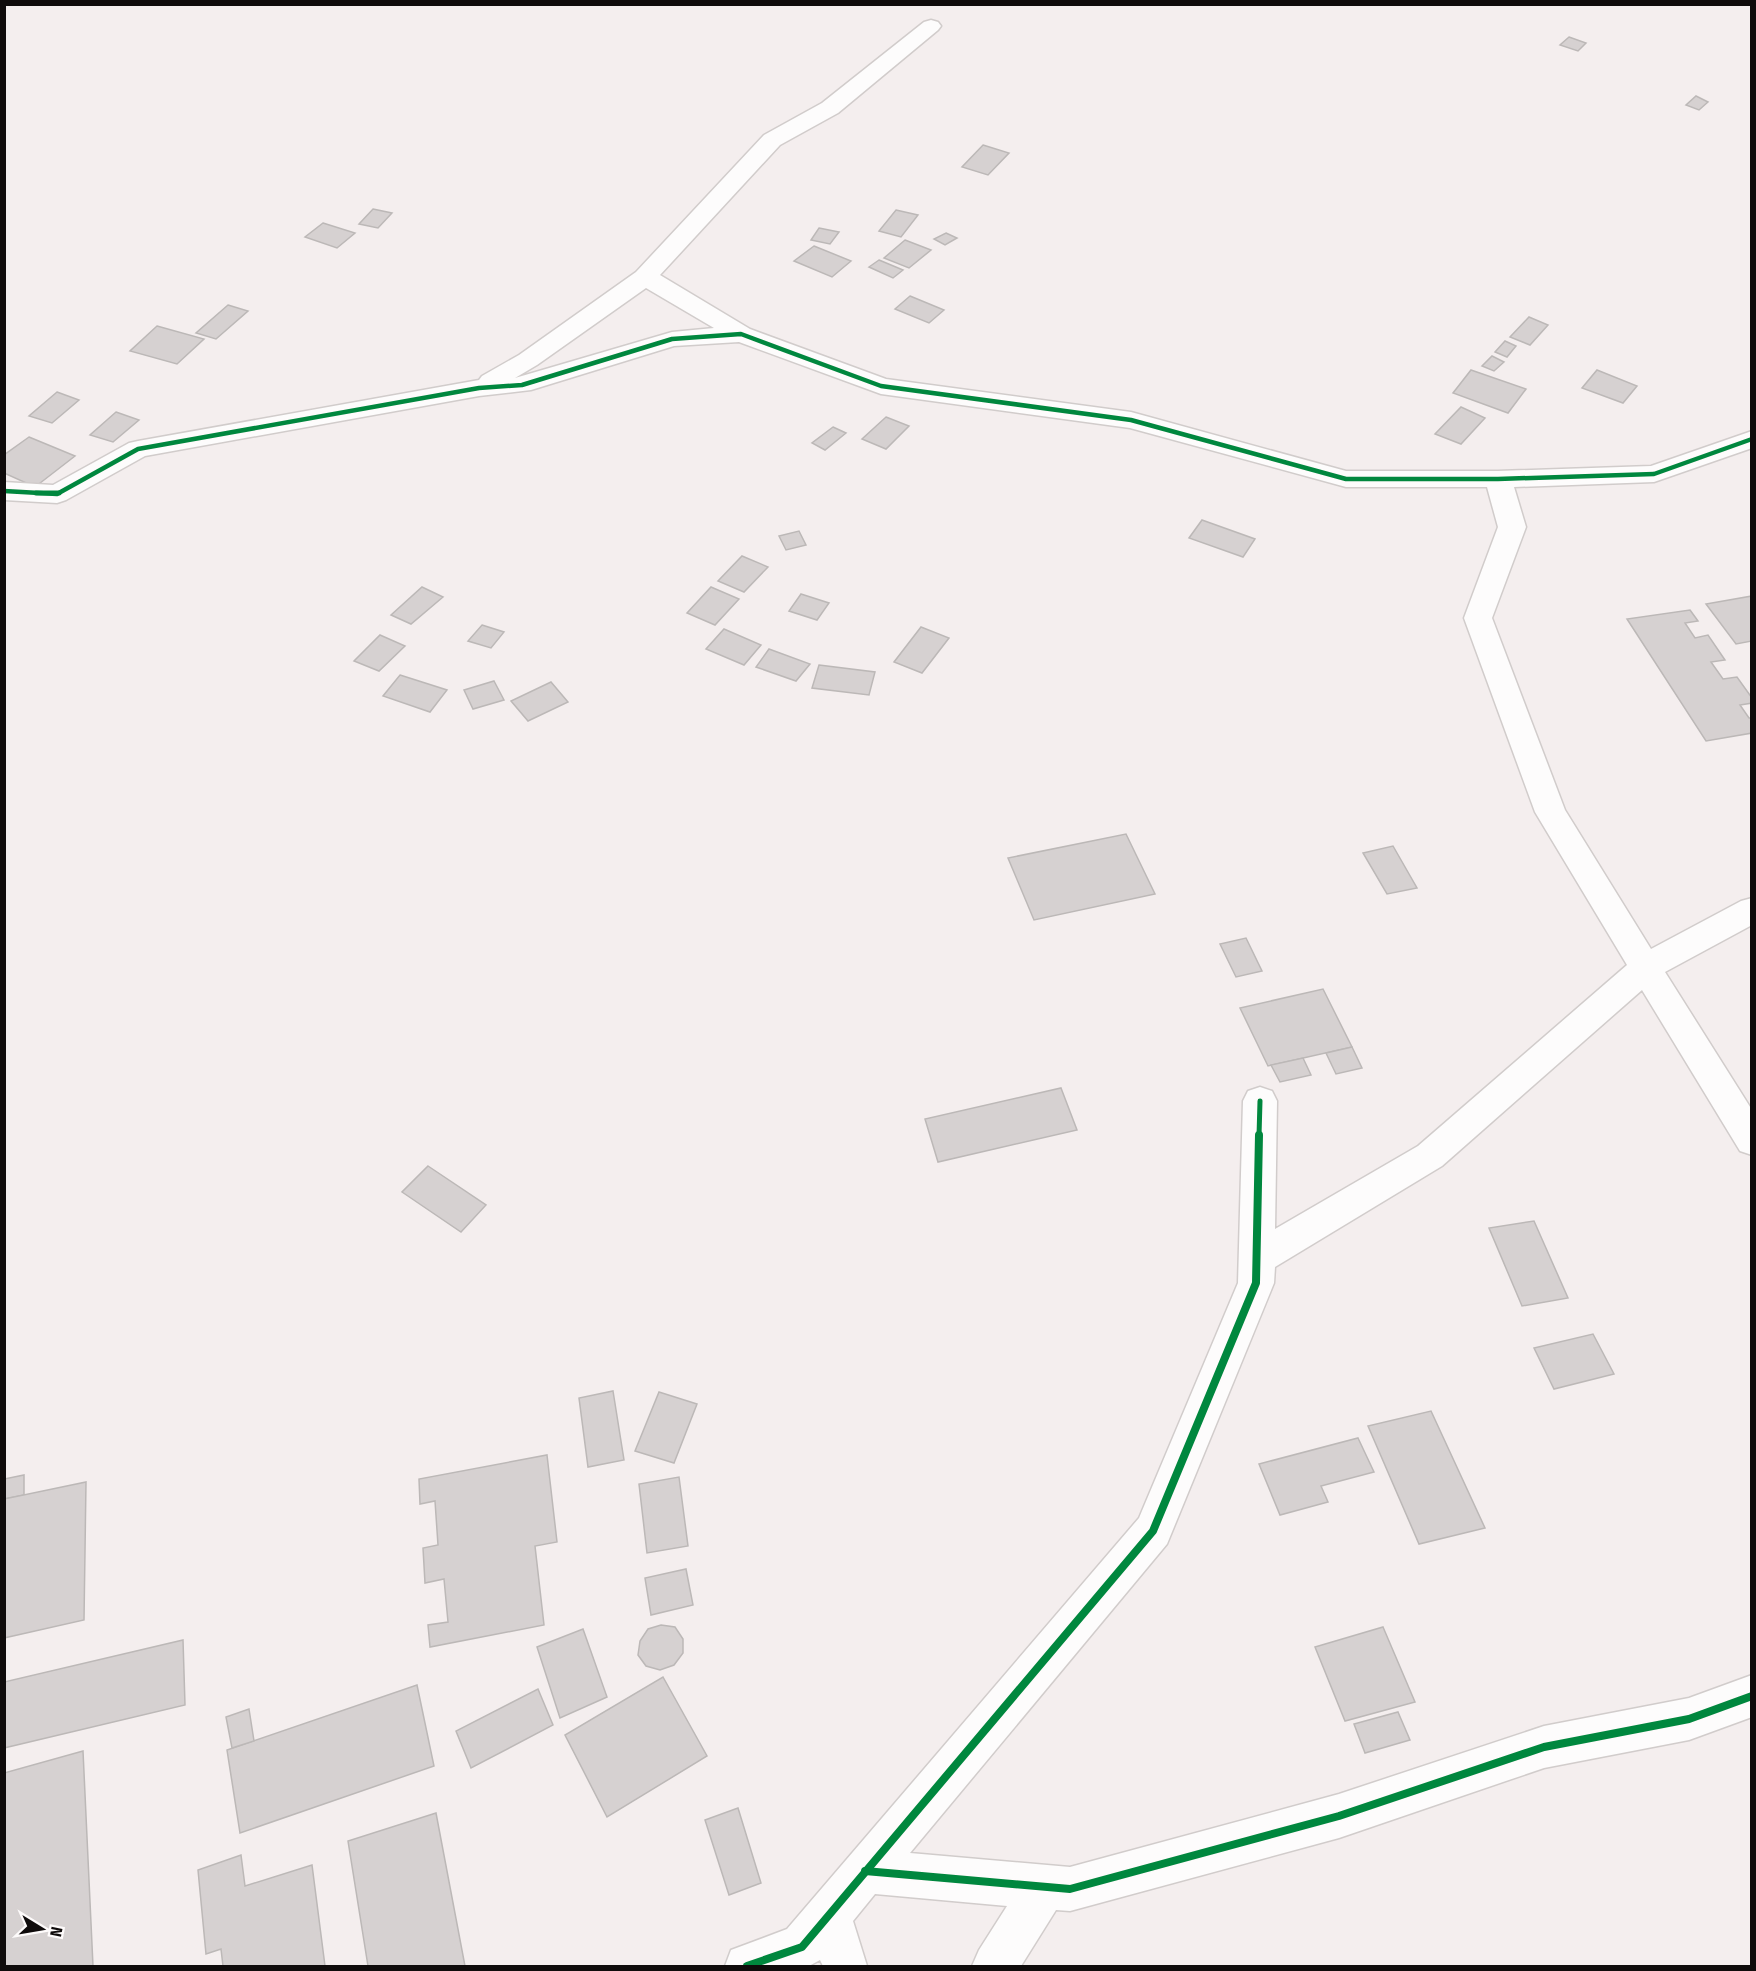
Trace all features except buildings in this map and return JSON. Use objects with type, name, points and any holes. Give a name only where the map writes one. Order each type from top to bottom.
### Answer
[{"type":"street","points":[[480,388],[528,360],[645,277],[772,140],[830,108],[931,26]]},
{"type":"street","points":[[645,277],[741,334],[881,386],[1131,420],[1346,479],[1498,479],[1653,474],[1752,439]]},
{"type":"street","points":[[4,491],[57,494],[138,449],[480,388],[522,385],[672,339],[741,334]]},
{"type":"street","points":[[1498,479],[1512,527],[1478,618],[1550,812],[1752,1141]]},
{"type":"street","points":[[1257,1259],[1430,1156],[1645,968],[1752,910]]},
{"type":"street","points":[[747,1966],[802,1947],[1154,1531],[1256,1283],[1260,1101]]},
{"type":"street","points":[[865,1871],[1070,1888],[1339,1816],[1544,1747],[1689,1719],[1752,1696]]},
{"type":"street","points":[[995,1966],[1045,1886]]},
{"type":"street","points":[[828,1914],[845,1966]]},
{"type":"cycle path","points":[[4,491],[57,494],[138,449],[479,388],[522,385],[672,339],[741,334],[881,386],[1131,420],[1346,479],[1498,479],[1654,474],[1752,439]]},
{"type":"cycle path","points":[[747,1966],[802,1947],[1153,1531],[1256,1283],[1260,1101]]},
{"type":"cycle path","points":[[865,1871],[1070,1889],[1339,1816],[1544,1747],[1689,1719],[1752,1696]]}]
